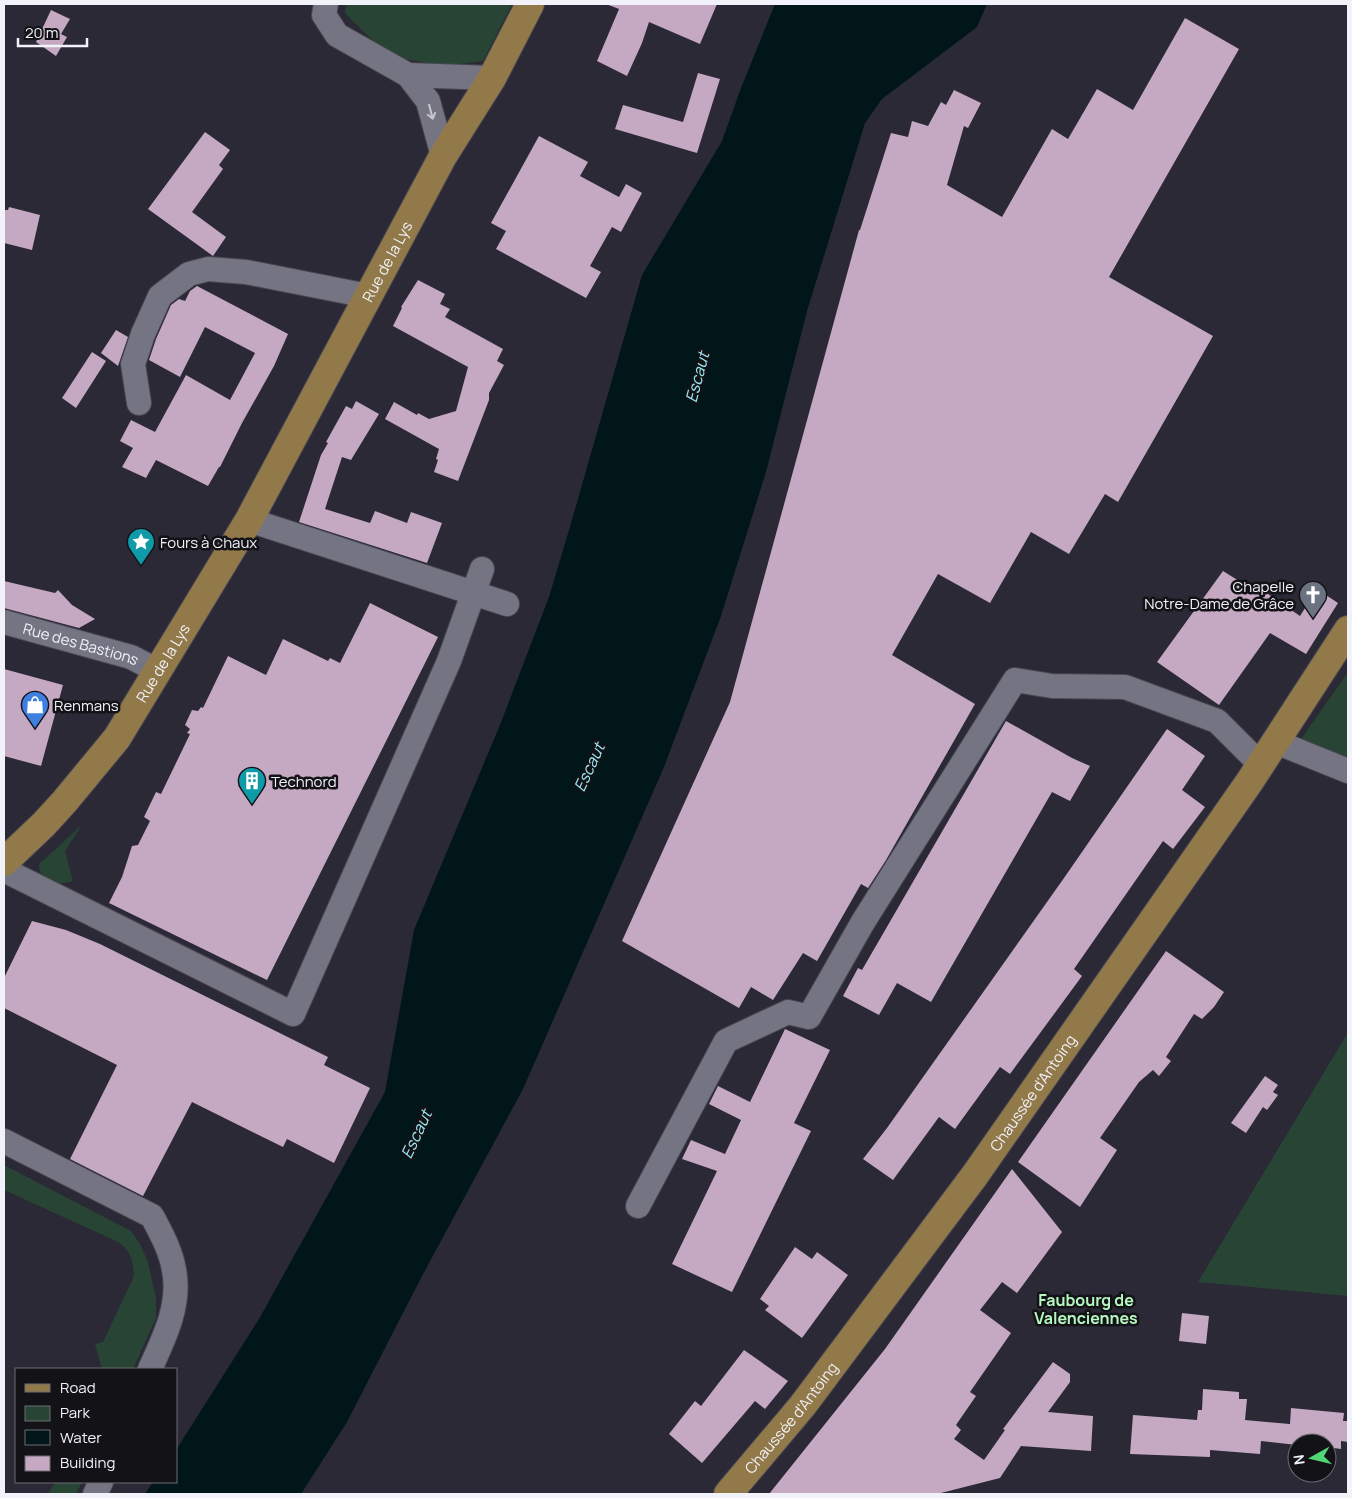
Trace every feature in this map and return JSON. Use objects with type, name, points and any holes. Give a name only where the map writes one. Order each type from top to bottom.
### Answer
[{"type":"main road","name":"Rue de la Lys","points":[[4,862],[65,801],[117,738],[156,670],[249,520],[443,156],[492,78],[530,4]]},
{"type":"main road","name":"Chaussée d'Antoing","points":[[728,1494],[803,1405],[975,1175],[1261,765],[1348,630]]},
{"type":"street","points":[[326,4],[324,15],[337,36],[408,75],[428,101],[443,156]]},
{"type":"street","points":[[408,75],[492,78]]},
{"type":"street","points":[[139,403],[133,364],[143,334],[160,296],[189,274],[208,269],[246,272],[368,296]]},
{"type":"street","points":[[249,520],[507,604]]},
{"type":"street","points":[[4,870],[293,1014],[449,662],[482,569]]},
{"type":"street","name":"Rue des Bastions","points":[[4,622],[131,657],[156,670]]},
{"type":"street","points":[[638,1206],[726,1041],[788,1012],[808,1017],[863,922],[1015,680],[1052,686],[1125,687],[1217,720],[1261,765]]},
{"type":"street","points":[[1276,742],[1348,771]]},
{"type":"street","points":[[4,1141],[152,1216],[164,1240],[174,1270],[175,1301],[166,1332],[150,1368]]},
{"type":"green space","points":[[346,4],[512,4],[483,61],[446,66],[388,56],[345,13]]},
{"type":"green space","points":[[1348,672],[1348,771],[1294,749]]},
{"type":"green space","points":[[82,825],[65,851],[73,881],[50,883],[46,881],[42,877],[39,864]]},
{"type":"green space","points":[[1347,1034],[1348,1296],[1198,1282]]},
{"type":"green space","points":[[4,1165],[131,1231],[140,1244],[148,1262],[156,1299],[156,1318],[133,1368],[102,1368],[95,1344],[103,1342],[134,1276],[132,1260],[128,1251],[116,1241],[4,1190]]},
{"type":"green space","points":[[54,1483],[82,1483],[76,1494],[48,1494]]},
{"type":"water","name":"Escaut","points":[[775,4],[987,4],[977,27],[882,99],[865,123],[807,311],[766,472],[721,616],[664,767],[523,1089],[422,1276],[347,1422],[301,1494],[145,1494],[152,1483],[178,1483],[178,1447],[259,1319],[385,1092],[414,930],[500,725],[549,597],[642,275],[722,141]]},
{"type":"building","points":[[606,4],[717,4],[700,44],[649,22],[627,76],[597,61],[619,9]]},
{"type":"building","points":[[51,10],[70,19],[61,34],[67,37],[56,56],[36,42]]},
{"type":"building","points":[[1185,18],[1239,49],[1109,277],[1213,336],[1118,502],[1105,494],[1069,554],[1031,532],[990,603],[938,574],[892,655],[975,704],[886,860],[868,888],[861,884],[817,961],[803,953],[773,1000],[751,987],[739,1008],[622,941],[730,702],[859,230],[891,133],[908,137],[912,121],[928,126],[941,102],[946,105],[954,90],[981,103],[968,128],[964,126],[947,185],[1002,217],[1052,129],[1068,139],[1097,89],[1133,110]]},
{"type":"building","points":[[698,73],[720,79],[697,153],[615,129],[623,105],[683,122]]},
{"type":"building","points":[[205,132],[230,150],[219,165],[223,169],[192,212],[226,237],[213,256],[148,209]]},
{"type":"building","points":[[539,136],[588,162],[580,176],[619,197],[626,184],[642,193],[621,232],[612,227],[590,266],[601,272],[586,298],[496,249],[506,231],[491,223]]},
{"type":"building","points":[[9,207],[40,215],[32,250],[4,243],[4,210],[8,210]]},
{"type":"building","points":[[418,280],[445,294],[440,304],[450,309],[445,317],[503,349],[497,361],[504,365],[489,393],[489,400],[458,481],[434,472],[439,449],[385,419],[394,402],[417,415],[418,413],[429,419],[456,411],[468,367],[393,326],[401,307]]},
{"type":"building","points":[[197,286],[288,334],[274,366],[208,486],[156,460],[146,478],[122,467],[133,448],[120,441],[131,420],[155,432],[186,375],[230,400],[255,353],[205,327],[180,377],[149,360],[171,305],[179,299],[185,301],[190,291]]},
{"type":"building","points":[[116,330],[128,337],[118,366],[101,353]]},
{"type":"building","points":[[92,352],[106,361],[76,408],[62,398]]},
{"type":"building","points":[[356,401],[379,414],[351,460],[342,457],[325,509],[370,523],[375,511],[407,523],[411,512],[442,523],[427,563],[299,522],[321,455],[328,443],[326,442],[346,406],[352,409]]},
{"type":"building","points":[[1223,571],[1252,589],[1255,585],[1300,616],[1317,589],[1338,603],[1306,654],[1270,633],[1219,705],[1157,662]]},
{"type":"building","points":[[4,581],[55,593],[58,590],[72,605],[95,619],[79,628],[4,608]]},
{"type":"building","name":"Technord","points":[[370,603],[438,637],[267,980],[109,903],[122,877],[132,846],[138,845],[150,821],[144,817],[156,792],[161,794],[190,734],[187,733],[190,729],[185,725],[192,710],[198,711],[201,707],[203,708],[228,656],[266,675],[283,639],[328,661],[330,658],[340,663]]},
{"type":"building","points":[[4,669],[63,685],[41,766],[4,756]]},
{"type":"building","points":[[1006,721],[1090,766],[1070,801],[1052,792],[931,1002],[897,983],[879,1015],[843,996],[858,968],[862,970]]},
{"type":"building","points":[[1167,729],[1205,756],[1182,790],[1205,807],[1173,849],[1163,841],[1074,969],[1082,976],[1010,1074],[1000,1067],[955,1129],[939,1117],[893,1180],[863,1159],[1064,878]]},
{"type":"building","points":[[32,921],[66,930],[100,944],[328,1057],[324,1065],[370,1088],[334,1163],[287,1139],[283,1147],[192,1102],[143,1196],[70,1159],[117,1065],[4,1008],[4,978]]},
{"type":"building","points":[[1166,951],[1224,992],[1214,1007],[1202,1019],[1194,1014],[1166,1057],[1171,1061],[1159,1076],[1153,1070],[1139,1082],[1100,1138],[1117,1150],[1080,1207],[1018,1162]]},
{"type":"building","points":[[785,1029],[830,1050],[794,1123],[811,1131],[732,1292],[672,1264],[717,1171],[682,1159],[691,1140],[725,1154],[741,1120],[709,1104],[718,1086],[750,1102]]},
{"type":"building","points":[[1265,1076],[1278,1085],[1273,1092],[1278,1095],[1267,1110],[1263,1107],[1246,1133],[1231,1123]]},
{"type":"building","points":[[1012,1169],[1062,1232],[1017,1293],[1002,1282],[980,1310],[1011,1333],[970,1392],[976,1396],[956,1425],[961,1430],[954,1439],[984,1460],[1005,1430],[1003,1429],[1053,1362],[1070,1374],[1070,1382],[1048,1412],[1093,1416],[1091,1451],[1021,1446],[1000,1478],[937,1494],[769,1494],[885,1349]]},
{"type":"building","points":[[795,1247],[812,1259],[817,1252],[848,1275],[802,1338],[765,1310],[769,1306],[760,1299]]},
{"type":"building","points":[[1182,1313],[1209,1316],[1206,1344],[1179,1341]]},
{"type":"building","points":[[744,1350],[788,1381],[765,1409],[755,1401],[702,1463],[669,1434],[695,1401],[701,1406]]},
{"type":"building","points":[[1203,1389],[1239,1392],[1239,1399],[1247,1399],[1245,1420],[1290,1424],[1291,1408],[1344,1413],[1343,1421],[1348,1421],[1348,1442],[1341,1441],[1341,1449],[1337,1448],[1337,1433],[1287,1433],[1287,1444],[1261,1441],[1260,1454],[1210,1450],[1210,1457],[1130,1454],[1133,1415],[1197,1420],[1198,1410],[1202,1410]]},
{"type":"place","name":"Fours à Chaux","points":[[141,566]]},
{"type":"place","name":"Chapelle Notre-Dame de Grâce","points":[[1313,619]]},
{"type":"place","name":"Renmans","points":[[35,729]]},
{"type":"place","name":"Technord","points":[[252,805]]},
{"type":"district","name":"Faubourg de Valenciennes","points":[[1086,1309]]}]
